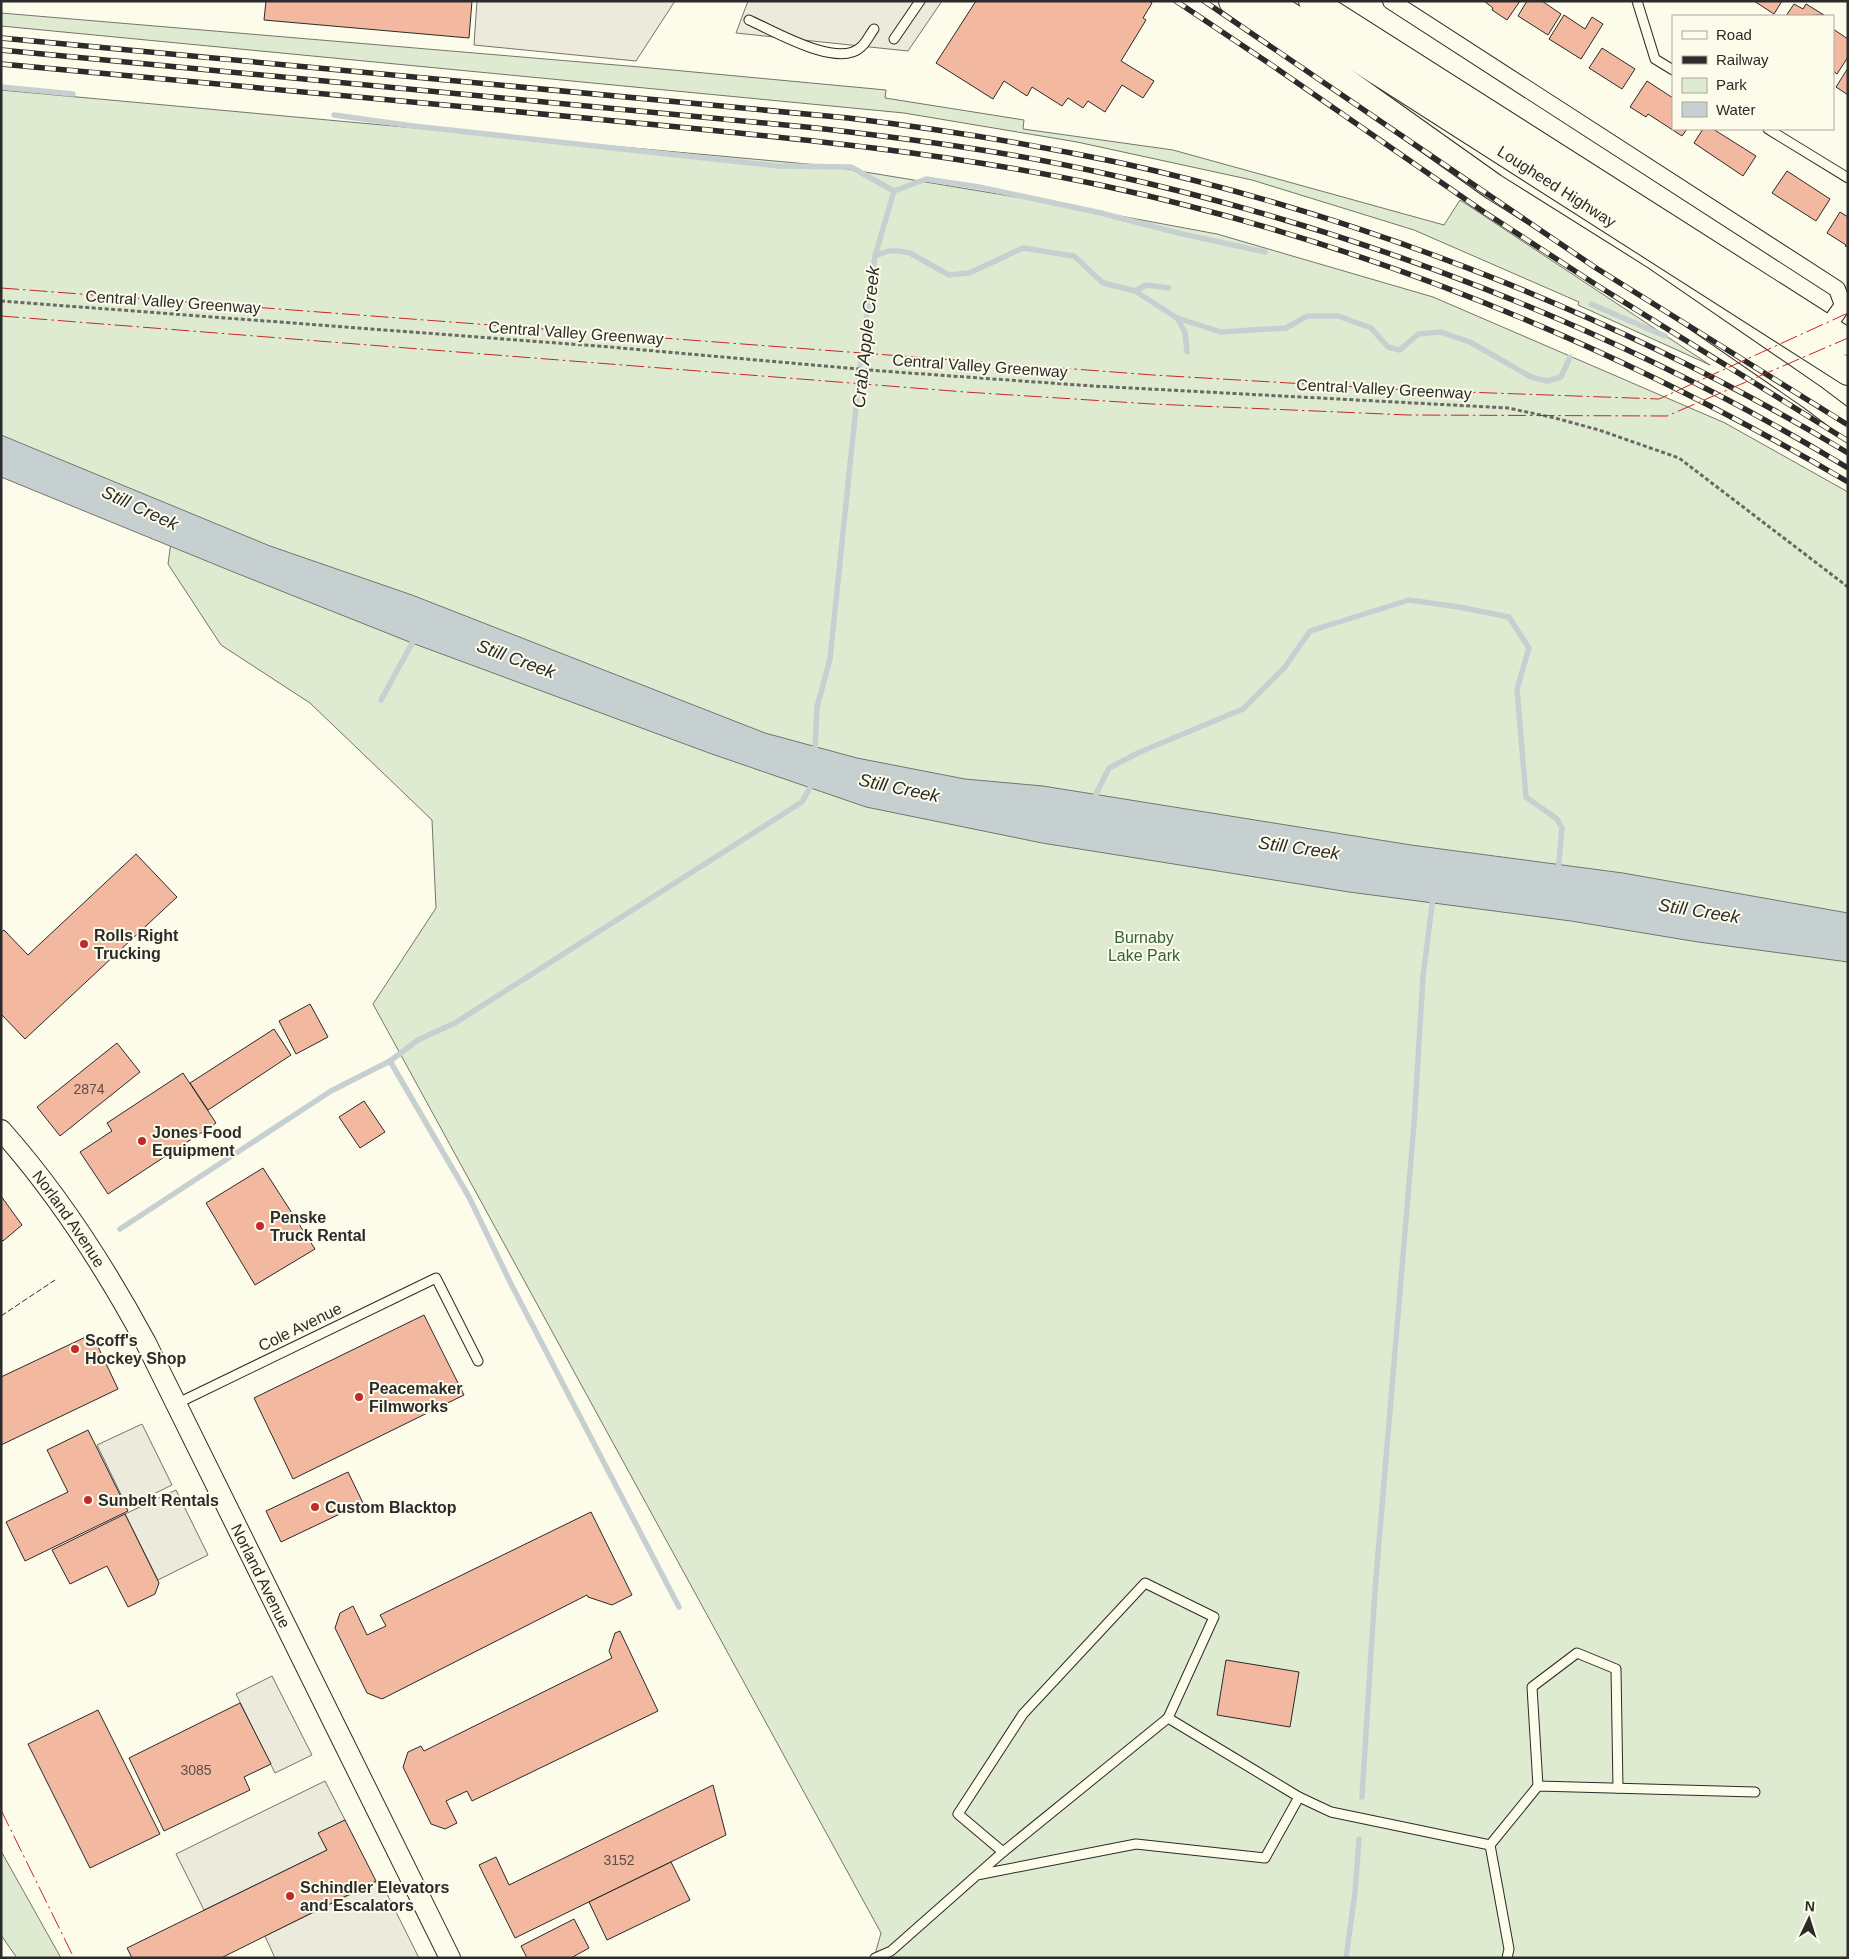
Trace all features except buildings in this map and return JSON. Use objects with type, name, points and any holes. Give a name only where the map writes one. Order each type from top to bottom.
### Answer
[{"type":"main road","points":[[1232,1],[1494,187],[1639,278],[1812,397],[1848,424]]},
{"type":"main road","name":"Lougheed Highway","points":[[1266,1],[1848,372]]},
{"type":"main road","name":"Lougheed Highway","points":[[1312,1],[1848,342]]},
{"type":"street","points":[[1391,1],[1837,289],[1843,305],[1826,329]]},
{"type":"street","name":"Norland Avenue","points":[[1,1130],[63,1208],[116,1287],[176,1404],[450,1958]]},
{"type":"lane","points":[[894,39],[920,1]]},
{"type":"lane","points":[[1637,1],[1655,59],[1672,69]]},
{"type":"lane","points":[[750,20],[818,51],[844,54],[860,48],[874,28]]},
{"type":"lane","points":[[1770,130],[1848,178]]},
{"type":"lane","name":"Cole Avenue","points":[[176,1404],[436,1278],[478,1361]]},
{"type":"lane","points":[[875,1958],[891,1951],[1003,1852],[1168,1718],[1214,1617],[1145,1583],[1023,1714],[958,1814],[1003,1852]]},
{"type":"lane","points":[[1507,1958],[1509,1949],[1490,1845],[1538,1786],[1532,1687],[1577,1652],[1616,1669],[1618,1788]]},
{"type":"lane","points":[[1168,1718],[1299,1797],[1331,1812],[1490,1845]]},
{"type":"lane","points":[[1538,1786],[1755,1792]]},
{"type":"lane","points":[[977,1875],[1136,1844],[1265,1858],[1299,1797]]},
{"type":"path","name":"Central Valley Greenway","points":[[1,301],[610,347],[881,371],[1093,386],[1508,408],[1555,418],[1639,443],[1679,458],[1848,587]]},
{"type":"green space","points":[[1,13],[640,67],[886,90],[885,98],[1024,120],[1023,129],[1173,150],[1444,225],[1460,200],[1710,365],[1578,305],[1579,302],[1414,230],[1252,180],[1077,142],[904,113],[1,26]]},
{"type":"green space","name":"Burnaby Lake Park","points":[[1,90],[829,166],[1034,200],[1217,234],[1433,297],[1725,423],[1848,492],[1848,1958],[874,1958],[881,1933],[373,1004],[436,908],[432,820],[310,703],[221,645],[168,564],[174,520],[1,454]]},
{"type":"green space","points":[[1,1851],[61,1958],[17,1958],[1,1935]]},
{"type":"shaded area","points":[[477,1],[675,1],[636,61],[474,45]]},
{"type":"shaded area","points":[[748,1],[942,1],[908,51],[736,33]]},
{"type":"shaded area","points":[[142,1424],[172,1485],[127,1507],[97,1445]]},
{"type":"shaded area","points":[[176,1490],[208,1555],[158,1580],[125,1514]]},
{"type":"shaded area","points":[[272,1676],[312,1755],[275,1773],[236,1694]]},
{"type":"shaded area","points":[[325,1781],[345,1820],[319,1833],[327,1850],[204,1910],[176,1854]]},
{"type":"shaded area","points":[[380,1880],[419,1958],[275,1958],[265,1936]]},
{"type":"water","name":"Still Creek","points":[[1,435],[270,546],[412,595],[765,733],[857,758],[965,779],[1043,786],[1411,845],[1623,873],[1848,913],[1848,962],[1698,942],[1571,921],[1349,892],[1042,843],[866,807],[709,753],[412,643],[1,477]]},
{"type":"waterway","points":[[1,87],[73,94]]},
{"type":"waterway","points":[[334,115],[413,126],[778,166],[851,167],[894,191],[926,179],[979,187],[1101,213],[1178,233],[1265,252]]},
{"type":"waterway","points":[[875,256],[894,191]]},
{"type":"waterway","name":"Crab Apple Creek","points":[[815,751],[817,707],[830,659],[861,358],[875,256],[888,251],[910,253],[949,275],[969,273],[1023,248],[1074,256],[1103,283],[1135,291],[1177,318],[1221,332],[1286,328],[1307,316],[1338,316],[1371,328],[1388,347],[1400,350],[1418,334],[1441,332],[1470,342],[1531,377],[1547,381],[1561,377],[1570,357]]},
{"type":"waterway","points":[[1135,291],[1146,285],[1169,288]]},
{"type":"waterway","name":"Crab Apple Creek","points":[[1591,304],[1665,336]]},
{"type":"waterway","points":[[1177,318],[1185,332],[1187,352]]},
{"type":"waterway","points":[[1096,800],[1096,794],[1109,768],[1140,752],[1243,709],[1285,667],[1310,631],[1409,600],[1459,607],[1509,617],[1529,648],[1517,689],[1526,797],[1557,819],[1562,828],[1558,871]]},
{"type":"waterway","points":[[381,700],[415,638]]},
{"type":"waterway","points":[[120,1229],[331,1091],[390,1061],[418,1040],[455,1023],[802,802],[813,782]]},
{"type":"waterway","points":[[1362,1797],[1375,1590],[1414,1124],[1423,977],[1433,897]]},
{"type":"waterway","points":[[390,1061],[469,1197],[511,1284],[679,1607]]},
{"type":"waterway","points":[[1346,1958],[1355,1892],[1359,1839]]},
{"type":"railway","points":[[1176,1],[1481,210],[1598,286],[1848,441]]},
{"type":"railway","points":[[1204,1],[1596,268],[1848,425]]},
{"type":"railway","points":[[1,38],[848,118],[985,138],[1121,163],[1215,186],[1309,213],[1403,244],[1496,279],[1588,318],[1677,360],[1764,405],[1848,453]]},
{"type":"railway","points":[[1,50],[816,128],[993,152],[1098,172],[1196,195],[1294,223],[1390,254],[1485,289],[1579,328],[1670,371],[1760,417],[1848,468]]},
{"type":"railway","points":[[1,64],[844,144],[1036,172],[1100,185],[1199,209],[1296,236],[1392,268],[1486,304],[1579,343],[1670,386],[1760,432],[1848,482]]},
{"type":"fence","points":[[1,1316],[55,1280]]},
{"type":"power","points":[[1,288],[1153,375],[1409,390],[1659,399],[1848,313]]},
{"type":"power","points":[[1,316],[965,392],[1152,404],[1408,415],[1667,416],[1848,338]]},
{"type":"power","points":[[1,1810],[74,1958]]},
{"type":"place","name":"Rolls Right Trucking","points":[[84,944]]},
{"type":"place","name":"Jones Food Equipment","points":[[142,1141]]},
{"type":"place","name":"Penske Truck Rental","points":[[260,1226]]},
{"type":"place","name":"Scoff's Hockey Shop","points":[[75,1349]]},
{"type":"place","name":"Peacemaker Filmworks","points":[[359,1397]]},
{"type":"place","name":"Sunbelt Rentals","points":[[88,1500]]},
{"type":"place","name":"Custom Blacktop","points":[[315,1507]]},
{"type":"place","name":"Schindler Elevators and Escalators","points":[[290,1896]]}]
